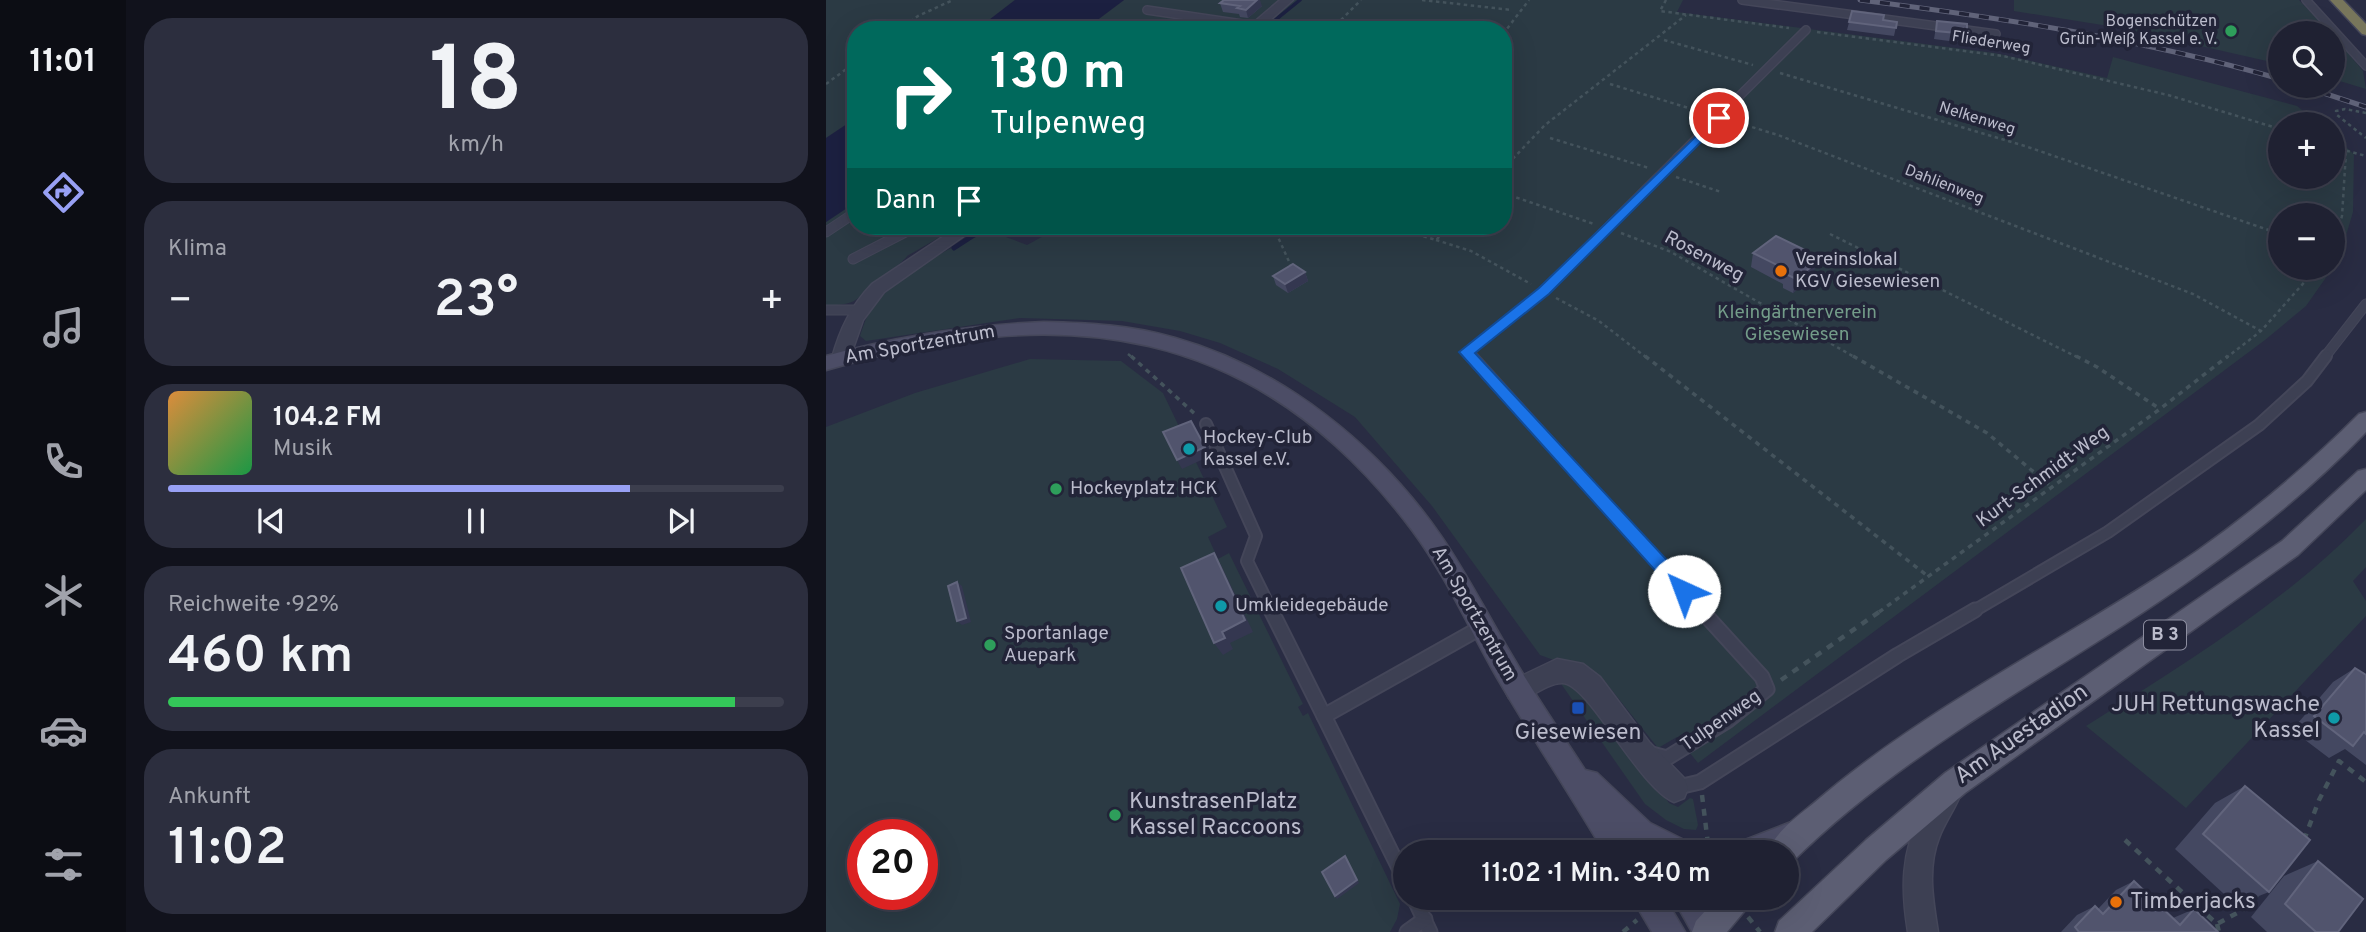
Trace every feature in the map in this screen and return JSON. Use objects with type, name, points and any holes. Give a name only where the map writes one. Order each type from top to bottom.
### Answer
[{"type":"highway","points":[[2336,0],[2366,31]]},
{"type":"highway","points":[[2354,0],[2366,12]]},
{"type":"main road","name":"B 3","points":[[1794,840],[1843,797],[1945,722],[2237,536],[2327,461],[2366,419]]},
{"type":"main road","name":"Am Auestadion","points":[[1790,932],[1876,850],[1955,783],[2290,548],[2366,477]]},
{"type":"main road","points":[[1709,931],[1727,910]]},
{"type":"street","points":[[1262,21],[1287,0]]},
{"type":"street","points":[[834,360],[850,324],[878,288],[957,235]]},
{"type":"street","name":"Am Sportzentrum","points":[[834,360],[967,333],[1033,328],[1101,331],[1169,342],[1218,360],[1265,384],[1306,410],[1363,458],[1418,522],[1452,569],[1518,690],[1570,767],[1613,840]]},
{"type":"street","points":[[1518,690],[1557,671],[1574,672],[1591,685],[1640,751],[1674,788]]},
{"type":"street","name":"Am Sportzentrum","points":[[1570,767],[1646,840]]},
{"type":"street","points":[[1923,932],[1915,869],[1936,811],[1955,783]]},
{"type":"street","points":[[1655,910],[1670,932]]},
{"type":"street","points":[[1696,910],[1709,931]]},
{"type":"lane","points":[[1742,0],[1996,34]]},
{"type":"lane","points":[[2306,0],[2366,66]]},
{"type":"lane","points":[[1147,10],[1212,21]]},
{"type":"lane","name":"Tulpenweg","points":[[1640,751],[1667,758],[1727,721],[1767,689],[1762,677],[1466,352],[1544,291],[1806,30]]},
{"type":"lane","points":[[826,232],[847,218]]},
{"type":"lane","points":[[853,259],[900,235]]},
{"type":"lane","points":[[1674,788],[1700,782],[1898,655],[2108,532],[2249,433],[2307,381],[2366,304]]},
{"type":"lane","points":[[826,310],[859,310]]},
{"type":"lane","points":[[1206,424],[1256,536],[1247,561],[1393,856]]},
{"type":"lane","points":[[1324,716],[1482,627]]},
{"type":"lane","points":[[1407,932],[1428,926],[1420,910]]},
{"type":"path","points":[[911,21],[953,0]]},
{"type":"path","points":[[1339,21],[1361,0]]},
{"type":"path","points":[[1422,0],[1512,10]]},
{"type":"path","points":[[1512,22],[1529,0]]},
{"type":"path","name":"Fliederweg","points":[[1666,0],[1660,12],[2003,56],[2156,92],[2268,125]]},
{"type":"path","points":[[1512,160],[1545,125],[1689,15]]},
{"type":"path","name":"Nelkenweg","points":[[1664,40],[2025,146],[2268,230]]},
{"type":"path","points":[[826,84],[847,69]]},
{"type":"path","name":"Dahlienweg","points":[[1610,84],[1778,135],[2193,294],[2261,331]]},
{"type":"path","points":[[2366,113],[2345,109],[2336,111],[2337,115],[2366,138]]},
{"type":"path","points":[[1550,138],[1721,192]]},
{"type":"path","points":[[2343,203],[2346,152],[2366,156]]},
{"type":"path","name":"Rosenweg","points":[[1512,196],[1671,252],[1987,433],[2054,488]]},
{"type":"path","points":[[1830,234],[2096,367],[2160,409]]},
{"type":"path","points":[[1277,235],[1290,266]]},
{"type":"path","points":[[1420,235],[1471,251],[1599,321],[1929,577]]},
{"type":"path","points":[[1436,240],[1441,235]]},
{"type":"path","name":"Kurt-Schmidt-Weg","points":[[1767,689],[2054,488],[2160,409],[2261,331],[2306,280]]},
{"type":"path","points":[[1122,347],[1206,424]]},
{"type":"path","points":[[2300,851],[2319,800],[2339,761],[2366,782]]},
{"type":"path","points":[[1700,782],[1707,840]]},
{"type":"path","points":[[2125,839],[2217,924],[2218,932]]},
{"type":"path","points":[[2217,924],[2246,908],[2263,887]]},
{"type":"green space","points":[[826,0],[1015,0],[988,21],[847,21],[847,124],[826,138]]},
{"type":"green space","name":"Kleingärtnerverein Giesewiesen","points":[[1124,0],[1683,0],[1677,12],[1995,53],[2107,78],[2113,57],[2297,106],[2304,112],[2268,112],[2268,189],[2345,189],[2345,146],[2354,154],[2353,212],[2345,239],[2345,203],[2268,203],[2268,280],[2324,280],[2306,306],[2265,340],[1698,763],[1677,737],[1658,748],[1602,678],[1540,655],[1432,506],[1355,417],[1278,369],[1220,343],[1180,331],[1122,321],[1020,318],[866,341],[860,336],[871,310],[882,296],[909,273],[957,245],[981,235],[1001,235],[1027,245],[1045,235],[1512,235],[1512,21],[1096,21]]},
{"type":"green space","name":"Bogenschützen Grün-Weiß Kassel e. V.","points":[[2014,0],[2299,0],[2319,21],[2268,21],[2268,61],[2121,28],[2014,11]]},
{"type":"green space","points":[[2345,49],[2363,71],[2366,89],[2345,83]]},
{"type":"green space","points":[[847,208],[847,235],[943,235],[907,256],[854,301],[826,306],[826,222]]},
{"type":"green space","points":[[1030,359],[1121,361],[1163,393],[1227,527],[1208,537],[1218,559],[1229,553],[1303,704],[1298,707],[1303,716],[1308,713],[1393,889],[1393,910],[1399,910],[1390,932],[826,932],[826,427],[915,393]]},
{"type":"green space","points":[[2366,519],[2366,567],[2353,581],[2366,601],[2366,616],[2186,808],[2086,726],[2268,605],[2302,578]]},
{"type":"green space","points":[[1557,678],[1578,684],[1669,803],[1678,807],[1690,798],[1693,799],[1698,825],[1696,830],[1684,829],[1666,820],[1645,804]]},
{"type":"water","points":[[1015,0],[1124,0],[1096,21],[988,21]]},
{"type":"water","points":[[847,124],[847,208],[826,222],[826,138]]},
{"type":"building","points":[[1224,0],[1257,0],[1246,10],[1237,8],[1240,6],[1220,3]]},
{"type":"building","points":[[1852,11],[1884,15],[1883,20],[1897,22],[1896,28],[1849,22]]},
{"type":"building","points":[[1937,21],[1967,24],[1967,34],[1936,31]]},
{"type":"building","points":[[1776,236],[1807,251],[1802,256],[1816,263],[1796,279],[1786,274],[1789,271],[1753,253]]},
{"type":"building","points":[[1293,264],[1305,272],[1285,284],[1273,276]]},
{"type":"building","name":"Hockey-Club Kassel e.V.","points":[[1191,421],[1205,447],[1177,460],[1163,432]]},
{"type":"building","name":"Umkleidegebäude","points":[[1214,553],[1245,620],[1222,632],[1225,638],[1214,643],[1181,568]]},
{"type":"building","points":[[957,582],[966,618],[957,621],[948,586]]},
{"type":"building","points":[[2355,668],[2366,675],[2366,734],[2364,732],[2353,746],[2314,716]]},
{"type":"building","points":[[2245,786],[2310,840],[2269,892],[2203,834]]},
{"type":"building","points":[[1345,856],[1357,880],[1335,896],[1322,872]]},
{"type":"building","points":[[2318,861],[2363,899],[2338,932],[2316,932],[2285,904]]},
{"type":"building","points":[[2134,881],[2180,925],[2194,909],[2218,932],[2079,932],[2075,927],[2095,906],[2103,914]]},
{"type":"waterway","points":[[1274,21],[1300,0]]},
{"type":"waterway","points":[[954,248],[974,235]]},
{"type":"railway","points":[[1860,0],[2072,31],[2176,52],[2268,76]]},
{"type":"railway","points":[[2339,98],[2366,107]]},
{"type":"place","name":"Bogenschützen Grün-Weiß Kassel e. V.","points":[[2231,31]]},
{"type":"place","name":"Vereinslokal KGV Giesewiesen","points":[[1781,271]]},
{"type":"place","name":"Hockey-Club Kassel e.V.","points":[[1189,449]]},
{"type":"place","name":"Hockeyplatz HCK","points":[[1056,489]]},
{"type":"place","name":"Umkleidegebäude","points":[[1221,606]]},
{"type":"place","name":"Sportanlage Auepark","points":[[990,645]]},
{"type":"place","name":"Giesewiesen","points":[[1578,708]]},
{"type":"place","name":"JUH Rettungswache Kassel","points":[[2334,718]]},
{"type":"place","name":"KunstrasenPlatz Kassel Raccoons","points":[[1115,815]]},
{"type":"place","name":"Timberjacks","points":[[2116,902]]},
{"type":"route","points":[[1684,591],[1466,352],[1544,291],[1719,118]]}]
